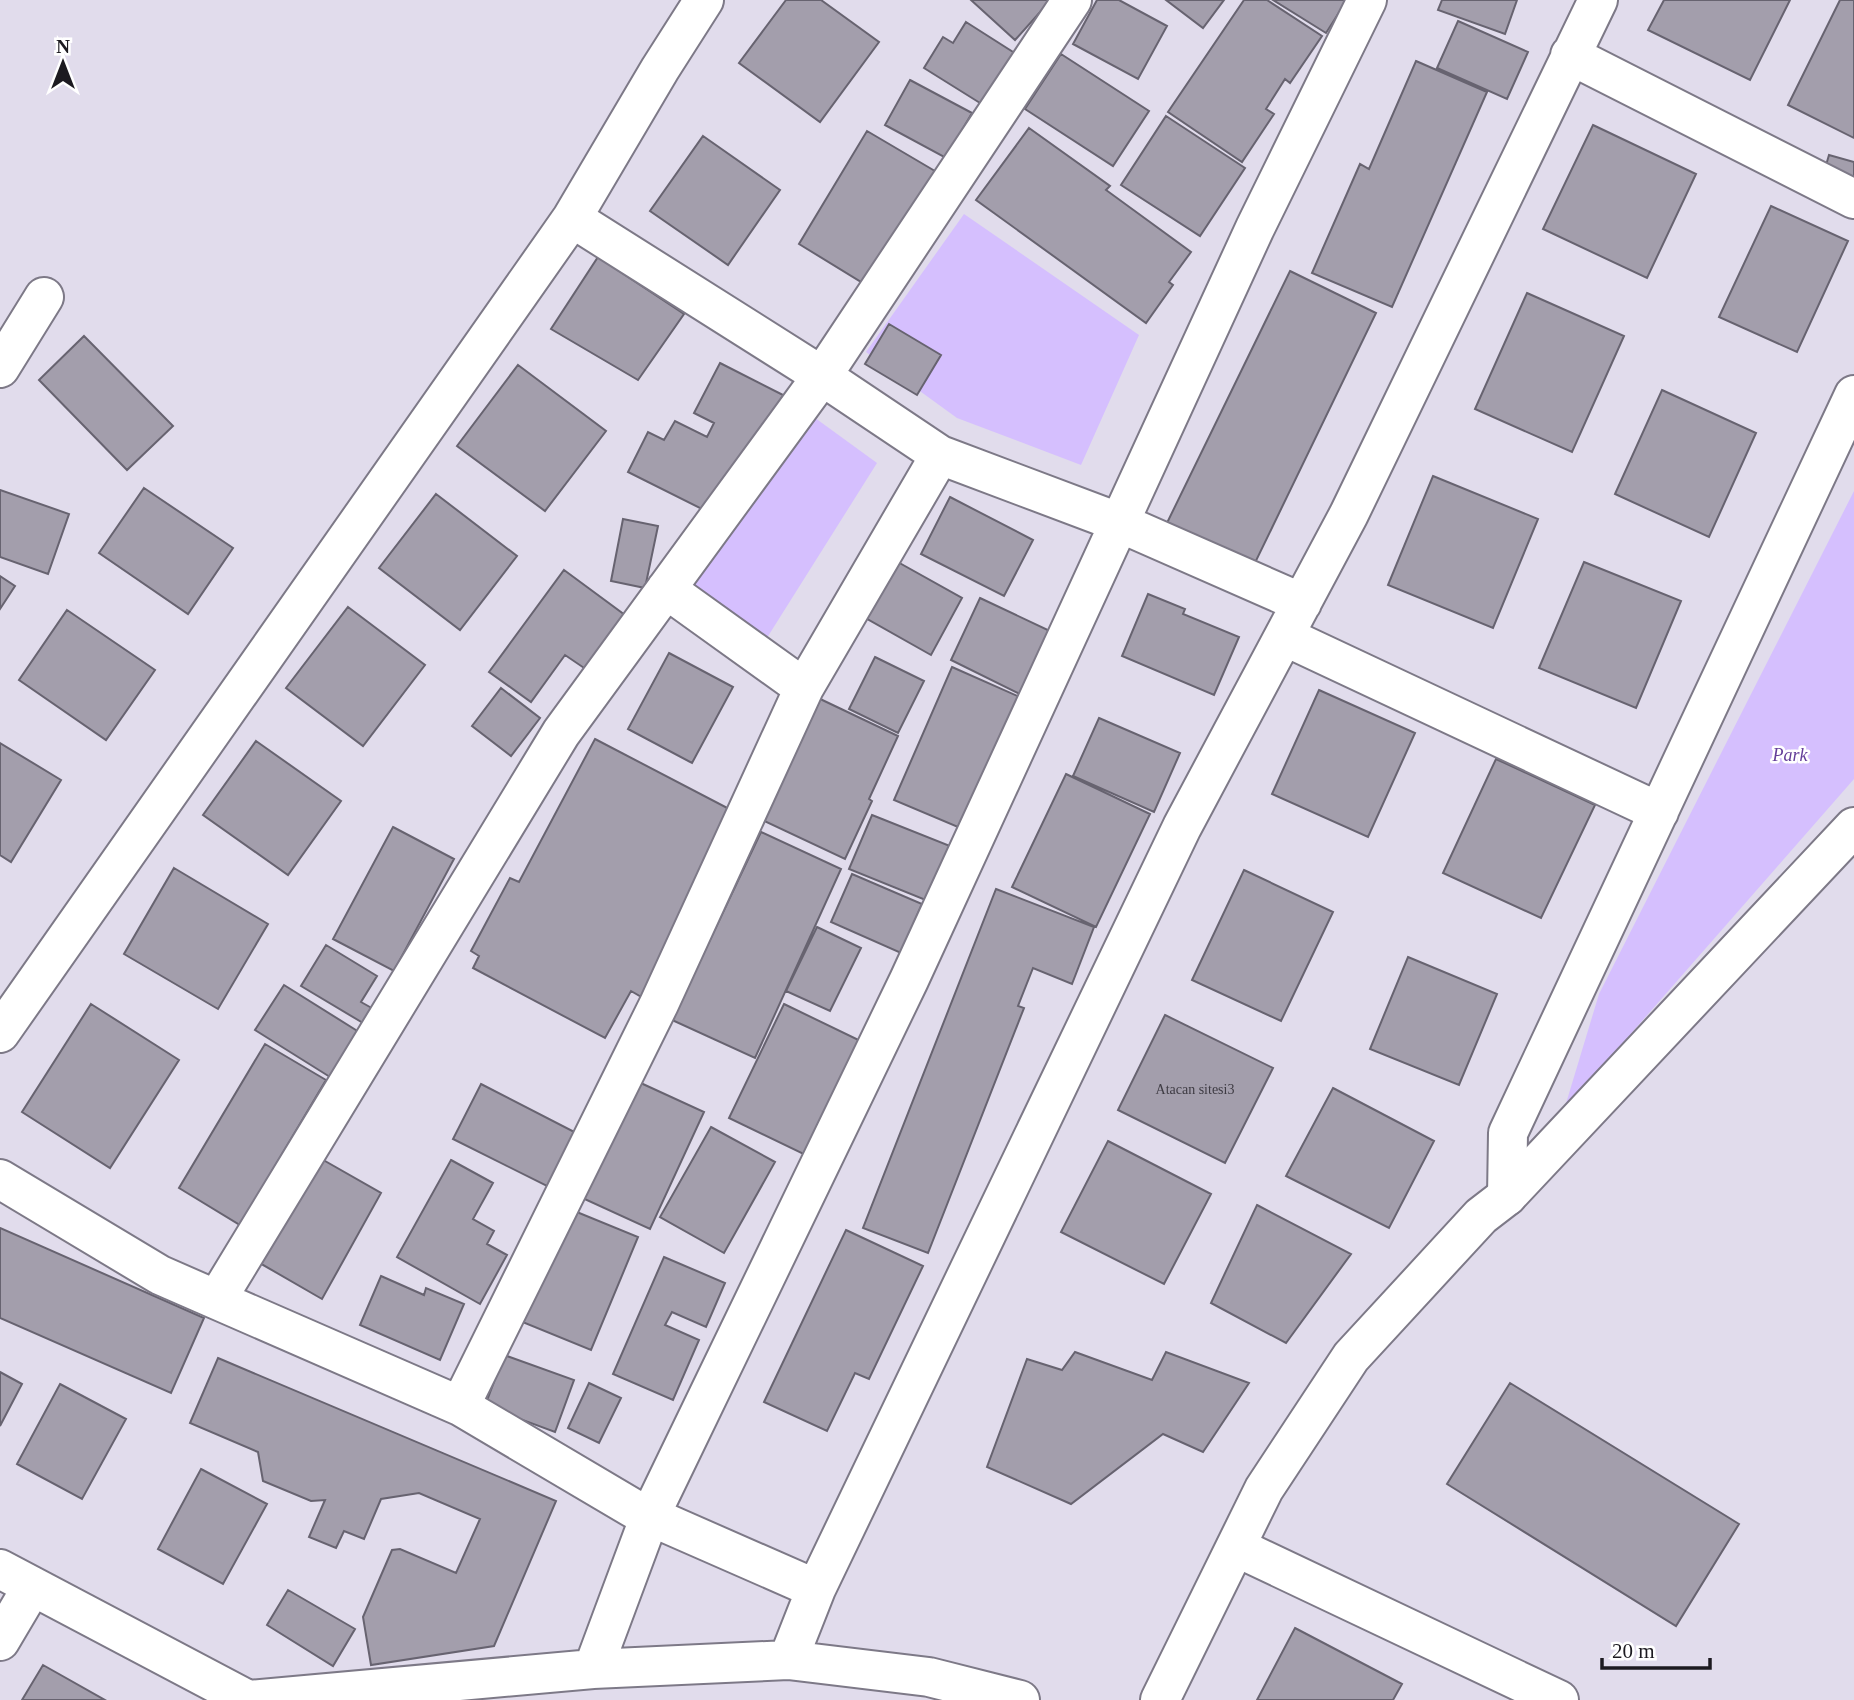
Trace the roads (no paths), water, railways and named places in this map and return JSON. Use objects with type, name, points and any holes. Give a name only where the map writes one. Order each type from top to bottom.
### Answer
[{"type":"street","points":[[0,1033],[572,218],[704,0]]},
{"type":"street","points":[[217,1299],[561,733],[822,376],[1072,0]]},
{"type":"street","points":[[593,1669],[650,1516],[909,980],[1255,228],[1367,0]]},
{"type":"street","points":[[788,1660],[816,1589],[1182,827],[1355,502],[1598,0]]},
{"type":"street","points":[[1570,55],[1854,199]]},
{"type":"street","points":[[572,218],[822,376],[940,455],[1118,522],[1293,620],[1659,812]]},
{"type":"street","points":[[0,368],[44,298]]},
{"type":"street","points":[[1507,1196],[1508,1133],[1854,395]]},
{"type":"street","points":[[460,1406],[660,1004],[804,688],[940,455]]},
{"type":"street","points":[[666,589],[804,688]]},
{"type":"street","points":[[1160,1700],[1264,1489],[1351,1357],[1481,1216],[1507,1196],[1854,827]]},
{"type":"street","points":[[0,1180],[160,1275],[460,1406],[636,1510],[816,1589]]},
{"type":"street","points":[[1236,1547],[1559,1700]]},
{"type":"street","points":[[0,1642],[16,1578],[248,1700],[593,1669],[788,1660],[929,1677],[1020,1700]]},
{"type":"park label","name":"Park","points":[[1790,755]]}]
